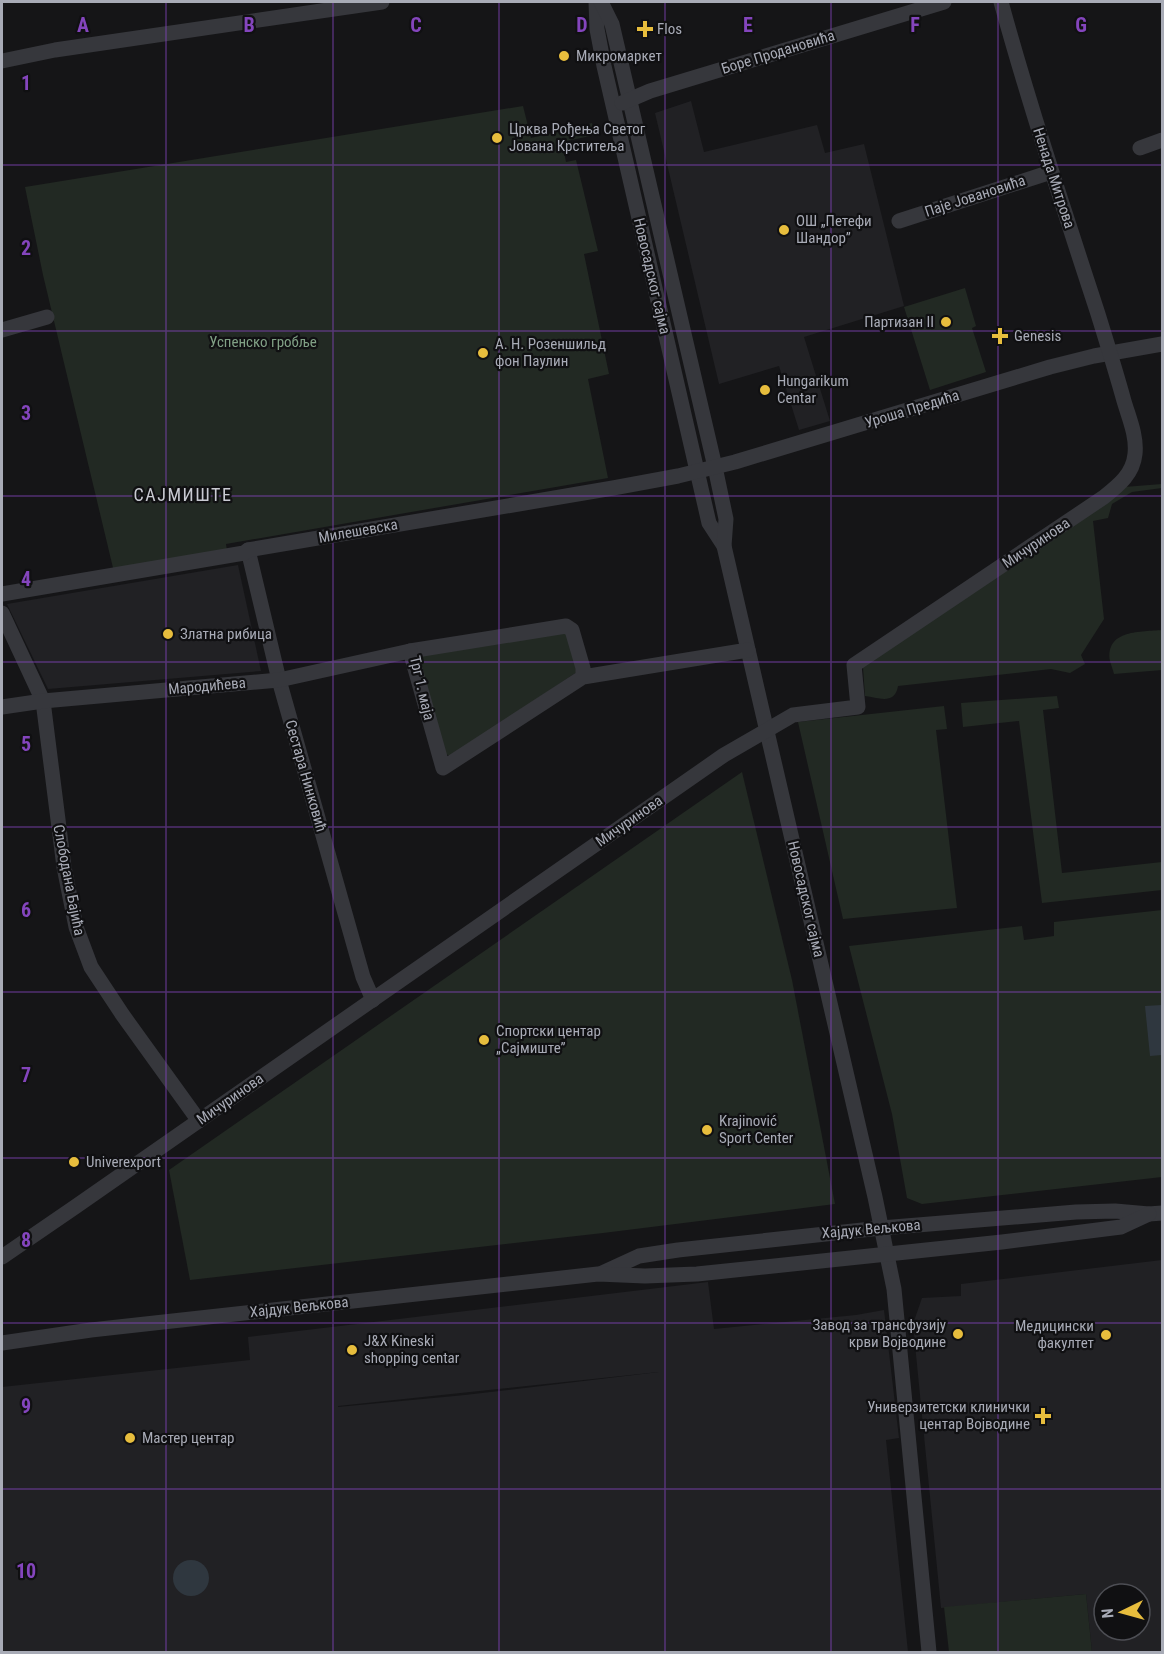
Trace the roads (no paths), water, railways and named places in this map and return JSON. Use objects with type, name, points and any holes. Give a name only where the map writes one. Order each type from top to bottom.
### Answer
[{"type":"street","points":[[2,61],[331,5],[382,2]]},
{"type":"street","name":"Новосадског сајма","points":[[598,2],[612,24],[715,467],[726,519],[724,546],[886,1253]]},
{"type":"street","name":"Новосадског сајма","points":[[598,2],[597,29],[710,523],[724,546]]},
{"type":"street","name":"Боре Продановића","points":[[614,108],[650,91],[944,2]]},
{"type":"street","name":"Ненада Митрова","points":[[1001,2],[1110,353]]},
{"type":"street","points":[[1140,148],[1162,140]]},
{"type":"street","name":"Паје Јовановића","points":[[898,221],[1052,172]]},
{"type":"street","points":[[2,330],[47,317]]},
{"type":"street","name":"Уроша Предића","points":[[715,467],[1050,367],[1094,356],[1162,344]]},
{"type":"street","name":"Мичуринова","points":[[2,1257],[724,754],[793,715],[858,707],[854,665],[1104,497],[1124,480],[1132,468],[1135,453],[1134,437],[1110,353]]},
{"type":"street","name":"Милешевска","points":[[2,594],[613,488],[715,467]]},
{"type":"street","name":"Сестара Нинковић","points":[[248,550],[279,680],[363,977],[373,1000]]},
{"type":"street","name":"Слободана Бајића","points":[[2,614],[43,701],[62,856],[76,927],[91,967],[199,1121]]},
{"type":"street","name":"Трг 1. маја","points":[[584,677],[572,630],[566,626],[411,655],[443,768],[584,677],[748,650]]},
{"type":"street","name":"Мародићева","points":[[2,707],[43,701],[279,680],[411,655]]},
{"type":"street","name":"Хајдук Вељкова","points":[[598,1274],[639,1256],[881,1228],[1076,1212],[1156,1213]]},
{"type":"street","name":"Хајдук Вељкова","points":[[2,1343],[91,1330],[598,1274],[645,1276],[697,1274],[1085,1232],[1121,1227],[1156,1213]]},
{"type":"street","name":"Хајдук Вељкова","points":[[886,1253],[894,1289],[929,1653]]},
{"type":"place","name":"Flos","points":[[645,29]]},
{"type":"place","name":"Микромаркет","points":[[564,56]]},
{"type":"place","name":"Црква Рођења Светог Јована Крститеља","points":[[497,138]]},
{"type":"place","name":"ОШ „Петефи Шандор”","points":[[784,230]]},
{"type":"place","name":"Партизан II","points":[[946,322]]},
{"type":"place","name":"Genesis","points":[[1000,336]]},
{"type":"place","name":"А. Н. Розеншильд фон Паулин","points":[[483,353]]},
{"type":"place","name":"Hungarikum Centar","points":[[765,390]]},
{"type":"place","name":"Златна рибица","points":[[168,634]]},
{"type":"place","name":"Спортски центар „Сајмиште”","points":[[484,1040]]},
{"type":"place","name":"Krajinović Sport Center","points":[[707,1130]]},
{"type":"place","name":"Univerexport","points":[[74,1162]]},
{"type":"place","name":"Завод за трансфузију крви Војводине","points":[[958,1334]]},
{"type":"place","name":"Медицински факултет","points":[[1106,1335]]},
{"type":"place","name":"J&X Kineski shopping centar","points":[[352,1350]]},
{"type":"place","name":"Универзитетски клинички центар Војводине","points":[[1043,1416]]},
{"type":"place","name":"Мастер центар","points":[[130,1438]]},
{"type":"district","name":"САЈМИШТЕ","points":[[183,495]]},
{"type":"park label","name":"Успенско гробље","points":[[263,342]]}]
